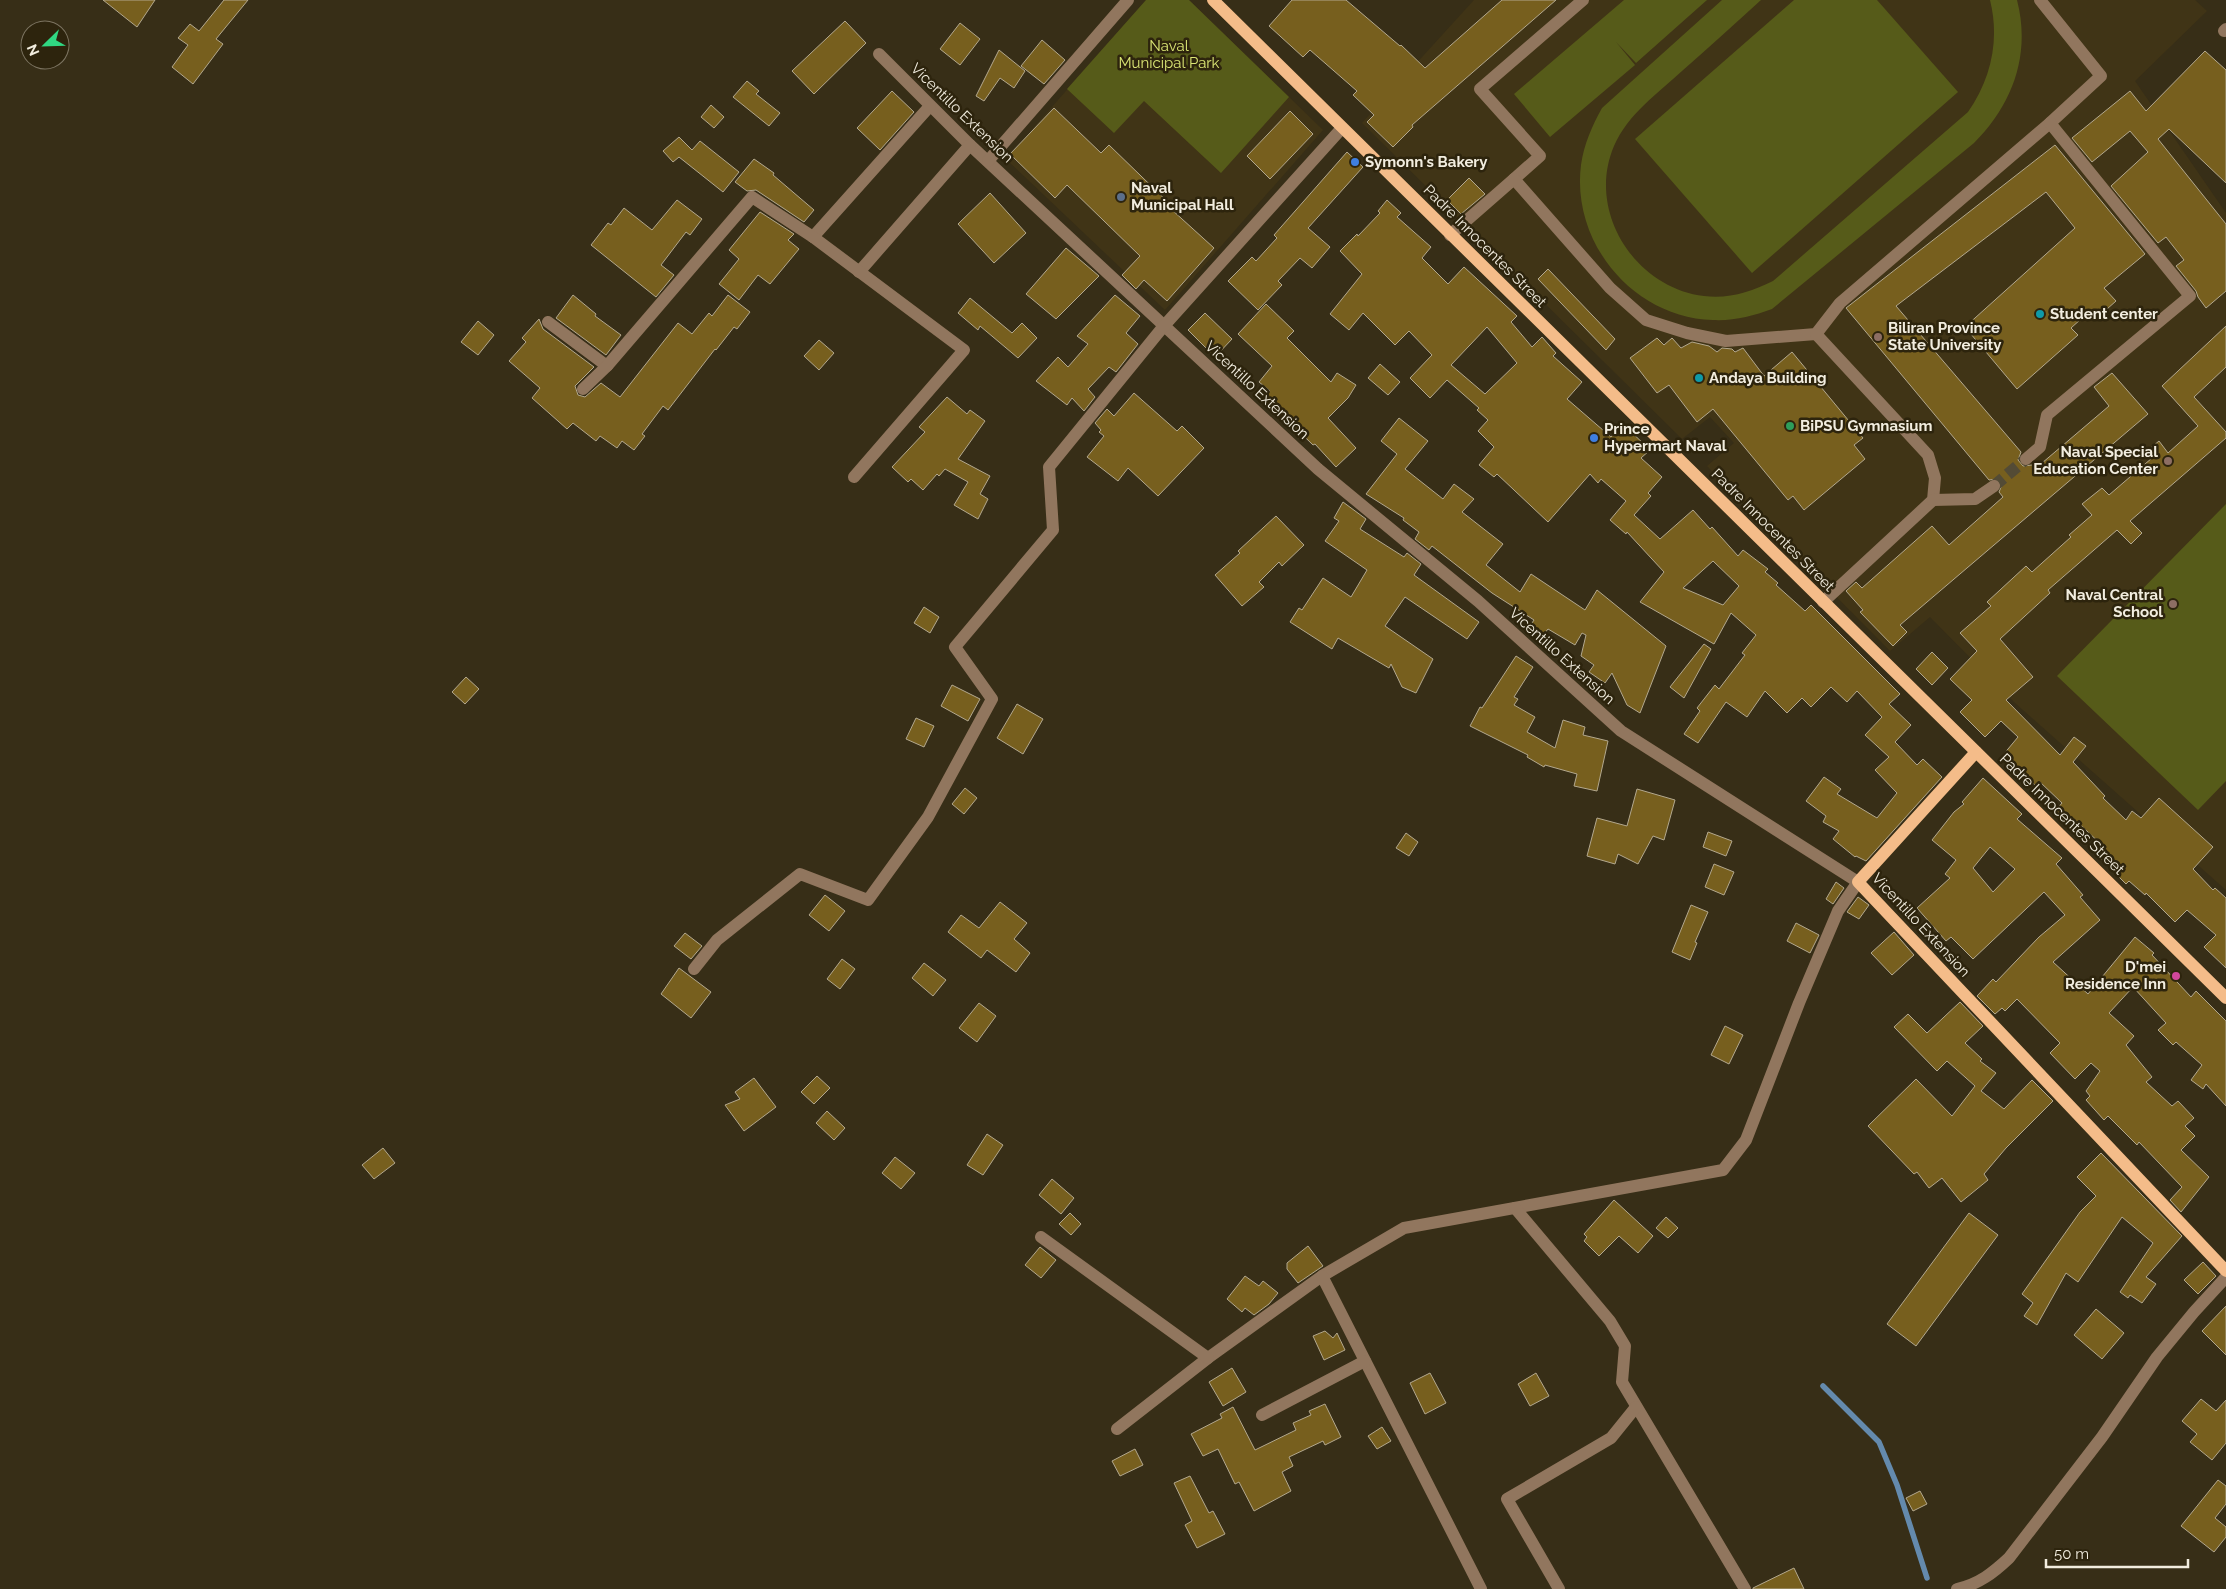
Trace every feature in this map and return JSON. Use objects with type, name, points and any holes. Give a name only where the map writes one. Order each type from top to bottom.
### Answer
[{"type":"main road","name":"Padre Innocentes Street","points":[[1213,0],[2226,998]]},
{"type":"main road","points":[[1858,882],[1976,752]]},
{"type":"main road","name":"Vicentillo Extension","points":[[1858,882],[2226,1271]]},
{"type":"street","points":[[988,161],[1128,0]]},
{"type":"street","points":[[1450,235],[1540,156],[1480,89],[1583,0]]},
{"type":"street","points":[[1514,179],[1610,288],[1646,320],[1687,333],[1726,341],[1816,334],[1840,303],[2050,123],[2101,76],[2040,0]]},
{"type":"street","name":"Vicentillo Extension","points":[[879,54],[970,145],[1163,327],[1318,469],[1478,601],[1621,731],[1858,882]]},
{"type":"street","points":[[813,237],[930,106]]},
{"type":"street","points":[[2026,459],[2040,447],[2047,415],[2190,296],[2050,123]]},
{"type":"street","points":[[694,968],[717,940],[800,874],[868,900],[928,817],[992,699],[955,647],[1053,530],[1049,467],[1163,327],[1342,128]]},
{"type":"street","points":[[859,272],[970,145]]},
{"type":"street","points":[[583,389],[607,366],[752,197],[813,237],[964,350],[854,477]]},
{"type":"street","points":[[548,322],[607,366]]},
{"type":"street","points":[[1816,334],[1928,456],[1935,478],[1933,500]]},
{"type":"street","points":[[1823,602],[1933,500],[1975,499],[1994,486]]},
{"type":"street","points":[[1117,1429],[1208,1358],[1322,1276],[1404,1228],[1722,1170],[1746,1140],[1799,1003],[1838,911],[1858,882]]},
{"type":"street","points":[[1515,1208],[1610,1321],[1625,1346],[1622,1382],[1745,1589]]},
{"type":"street","points":[[1041,1237],[1208,1358]]},
{"type":"street","points":[[1322,1276],[1481,1589]]},
{"type":"street","points":[[1957,1589],[1974,1585],[1992,1574],[2009,1558],[2102,1437],[2158,1357],[2194,1312],[2226,1277]]},
{"type":"street","points":[[1262,1415],[1365,1361]]},
{"type":"street","points":[[1559,1589],[1507,1499],[1611,1438],[1636,1407]]},
{"type":"shaded area","points":[[1146,0],[1189,0],[1323,130],[1165,310],[1006,159]]},
{"type":"shaded area","name":"Biliran Province State University","points":[[1474,0],[2195,0],[2207,11],[2135,81],[2226,213],[2226,890],[2015,703],[1930,617],[1890,651],[1707,466],[1734,443],[1710,417],[1682,439],[1362,123]]},
{"type":"green space","name":"Naval Municipal Park","points":[[1146,0],[1189,0],[1289,97],[1221,173],[1144,101],[1114,133],[1067,89]]},
{"type":"green space","points":[[1624,0],[1707,0],[1636,63],[1616,42],[1635,65],[1550,137],[1514,94]]},
{"type":"green space","points":[[1722,0],[1761,0],[1635,114],[1614,146],[1607,171],[1607,196],[1612,220],[1623,242],[1638,262],[1657,278],[1679,290],[1704,296],[1740,294],[1773,281],[1968,112],[1983,86],[1991,59],[1994,30],[1990,0],[2017,0],[2022,40],[2020,59],[2008,95],[1988,128],[1974,143],[1772,309],[1743,318],[1713,320],[1684,316],[1658,306],[1634,291],[1614,271],[1598,248],[1586,222],[1581,194],[1581,165],[1589,135],[1602,108]]},
{"type":"green space","points":[[1794,0],[1877,0],[1958,92],[1752,273],[1635,139]]},
{"type":"green space","name":"Naval Central School","points":[[2226,504],[2226,781],[2198,810],[2057,676]]},
{"type":"building","points":[[103,0],[155,0],[137,27]]},
{"type":"building","points":[[224,0],[248,0],[216,39],[223,44],[193,84],[172,67],[188,45],[178,38],[190,24],[199,31]]},
{"type":"building","points":[[1292,0],[1346,0],[1401,45],[1425,68],[1502,0],[1556,0],[1412,125],[1413,127],[1393,147],[1367,122],[1374,115],[1353,95],[1357,91],[1310,50],[1303,57],[1269,26]]},
{"type":"building","points":[[845,21],[866,43],[814,94],[792,71]]},
{"type":"building","points":[[960,23],[980,39],[960,65],[940,49]]},
{"type":"building","points":[[1042,40],[1065,60],[1044,84],[1021,66]]},
{"type":"building","points":[[999,50],[1025,71],[1014,88],[1000,78],[984,101],[976,96]]},
{"type":"building","points":[[2205,51],[2226,70],[2226,183],[2169,129],[2158,139],[2226,224],[2226,291],[2206,308],[2196,291],[2176,266],[2184,260],[2166,237],[2158,243],[2111,186],[2148,152],[2130,131],[2092,162],[2072,138],[2130,91],[2146,111]]},
{"type":"building","points":[[747,81],[759,91],[756,94],[780,113],[769,126],[733,97]]},
{"type":"building","points":[[892,91],[914,112],[880,150],[857,128]]},
{"type":"building","points":[[711,105],[724,117],[714,128],[701,117]]},
{"type":"building","points":[[1054,108],[1101,153],[1109,145],[1173,207],[1171,209],[1214,248],[1167,301],[1144,280],[1136,289],[1122,275],[1140,256],[1067,185],[1055,198],[1010,154]]},
{"type":"building","points":[[1290,111],[1313,134],[1270,179],[1247,156]]},
{"type":"building","points":[[679,137],[692,150],[700,141],[739,172],[723,192],[679,157],[673,162],[663,151]]},
{"type":"building","points":[[2055,145],[2145,254],[2104,288],[2116,301],[2098,317],[2091,310],[2071,328],[2078,335],[2017,389],[1965,327],[2075,228],[2046,192],[1896,306],[2021,452],[2018,460],[2023,466],[2032,465],[2035,469],[2109,406],[2094,387],[2112,373],[2148,414],[1900,625],[1907,632],[1893,646],[1860,612],[1863,610],[1846,591],[1856,582],[1862,588],[1932,526],[1949,545],[2003,497],[1999,492],[2002,485],[1997,479],[1989,480],[1846,308]]},
{"type":"building","points":[[1347,152],[1363,167],[1308,228],[1330,247],[1312,268],[1300,258],[1278,281],[1282,285],[1258,310],[1228,281],[1252,257],[1256,261],[1277,238],[1274,235]]},
{"type":"building","points":[[754,159],[774,173],[773,175],[814,210],[804,222],[756,190],[747,191],[735,182]]},
{"type":"building","points":[[1469,178],[1485,194],[1461,214],[1447,200]]},
{"type":"building","points":[[990,193],[1026,233],[994,263],[958,224]]},
{"type":"building","points":[[677,200],[702,219],[690,235],[686,232],[661,265],[674,275],[656,297],[591,245],[608,223],[611,225],[624,208],[652,230]]},
{"type":"building","points":[[1387,200],[1401,213],[1397,217],[1431,247],[1422,258],[1448,284],[1464,267],[1517,316],[1511,322],[1532,347],[1542,337],[1556,353],[1553,356],[1582,382],[1567,399],[1611,437],[1623,424],[1650,450],[1641,458],[1662,477],[1648,493],[1651,496],[1634,515],[1660,539],[1693,510],[1710,529],[1712,527],[1738,556],[1743,550],[1768,569],[1765,572],[1778,583],[1776,585],[1805,611],[1811,605],[1900,694],[1889,704],[1911,725],[1895,742],[1917,765],[1923,759],[1942,777],[1866,861],[1855,857],[1833,839],[1839,831],[1823,822],[1826,816],[1806,801],[1824,777],[1841,789],[1837,794],[1877,818],[1897,793],[1875,770],[1889,757],[1865,735],[1882,717],[1857,691],[1847,702],[1831,687],[1811,707],[1802,698],[1787,713],[1765,691],[1747,717],[1726,702],[1698,743],[1684,734],[1700,711],[1697,708],[1715,685],[1719,689],[1745,655],[1742,653],[1756,635],[1731,613],[1714,644],[1640,602],[1664,572],[1627,532],[1626,534],[1610,520],[1626,501],[1601,479],[1598,483],[1590,474],[1548,522],[1497,474],[1494,477],[1479,465],[1494,447],[1478,431],[1488,420],[1477,410],[1479,408],[1447,380],[1430,398],[1410,378],[1432,355],[1409,331],[1395,345],[1363,313],[1349,330],[1330,314],[1362,274],[1340,251],[1357,234],[1358,236],[1380,213],[1378,211]],"holes":[[[1487,327],[1517,363],[1485,394],[1451,365]],[[1713,561],[1739,586],[1723,605],[1683,588]]]},
{"type":"building","points":[[760,212],[794,234],[788,240],[799,249],[770,284],[758,275],[739,300],[719,284],[739,259],[729,250]]},
{"type":"building","points":[[1066,248],[1099,276],[1056,319],[1026,294]]},
{"type":"building","points":[[1548,269],[1615,339],[1606,350],[1538,279]]},
{"type":"building","points":[[573,295],[596,314],[595,316],[621,335],[606,355],[556,318]]},
{"type":"building","points":[[728,295],[750,312],[737,329],[734,327],[715,349],[668,410],[663,406],[642,434],[645,436],[634,450],[622,441],[617,448],[600,436],[596,441],[573,423],[567,429],[532,398],[540,388],[509,361],[526,342],[522,338],[539,319],[543,329],[594,367],[575,386],[578,395],[585,397],[601,383],[620,397],[678,323],[692,334],[709,313],[712,316]]},
{"type":"building","points":[[1115,295],[1140,316],[1126,333],[1138,344],[1116,372],[1109,367],[1088,389],[1095,397],[1084,411],[1072,398],[1067,405],[1036,381],[1058,357],[1068,367],[1088,344],[1077,336]]},
{"type":"building","points":[[970,298],[1012,333],[1022,323],[1037,338],[1018,358],[980,326],[978,330],[958,313]]},
{"type":"building","points":[[1266,304],[1294,331],[1287,338],[1331,382],[1337,373],[1356,385],[1348,398],[1328,418],[1356,448],[1336,467],[1315,444],[1313,445],[1276,409],[1274,412],[1261,401],[1270,391],[1259,382],[1272,366],[1238,334]]},
{"type":"building","points":[[1205,313],[1232,339],[1215,357],[1188,330]]},
{"type":"building","points":[[478,321],[494,335],[478,355],[461,342]]},
{"type":"building","points":[[2226,326],[2226,367],[2194,397],[2226,432],[2226,438],[2130,521],[2142,533],[2131,544],[2117,530],[2048,590],[2050,593],[2000,639],[2033,677],[2006,700],[2060,755],[2074,737],[2086,746],[2073,762],[2105,796],[2103,798],[2126,820],[2132,811],[2141,818],[2159,798],[2213,847],[2193,869],[2213,890],[2215,888],[2226,898],[2226,968],[2204,947],[2216,935],[2187,910],[2175,922],[2146,893],[2145,895],[2129,881],[2126,884],[2096,854],[2103,846],[2074,819],[2070,824],[2056,810],[2062,803],[2040,782],[2036,786],[2003,755],[2018,737],[2001,721],[1985,737],[1960,712],[1972,700],[1950,679],[1977,651],[1960,633],[1991,606],[1987,602],[2026,566],[2032,572],[2092,515],[2082,504],[2102,488],[2109,495],[2152,458],[2147,451],[2159,441],[2168,453],[2198,426],[2162,386]]},
{"type":"building","points":[[1657,338],[1664,345],[1672,338],[1681,348],[1692,342],[1709,346],[1717,352],[1722,348],[1732,349],[1735,352],[1743,348],[1764,376],[1792,352],[1863,438],[1854,445],[1865,459],[1804,510],[1793,496],[1788,500],[1713,409],[1697,422],[1669,385],[1657,393],[1630,358]]},
{"type":"building","points":[[819,340],[834,353],[819,370],[804,356]]},
{"type":"building","points":[[1380,364],[1400,382],[1388,395],[1368,378]]},
{"type":"building","points":[[1134,393],[1177,431],[1182,426],[1204,448],[1158,496],[1128,468],[1118,481],[1087,457],[1104,436],[1099,432],[1101,430],[1095,423],[1107,409],[1114,416]]},
{"type":"building","points":[[947,397],[967,414],[970,410],[985,421],[958,459],[990,476],[980,494],[988,499],[978,519],[954,505],[968,482],[945,469],[939,476],[937,474],[923,490],[911,479],[908,482],[892,467],[925,432],[919,427]]},
{"type":"building","points":[[1399,418],[1428,441],[1405,469],[1443,499],[1454,484],[1474,499],[1462,512],[1503,544],[1486,565],[1520,592],[1531,574],[1585,610],[1597,590],[1666,646],[1640,713],[1627,705],[1612,673],[1605,683],[1589,672],[1594,665],[1581,656],[1586,635],[1582,633],[1575,645],[1548,629],[1540,639],[1528,629],[1534,620],[1492,593],[1432,546],[1429,550],[1415,539],[1419,532],[1403,520],[1404,518],[1366,494],[1397,454],[1381,441]]},
{"type":"building","points":[[1343,502],[1366,519],[1360,529],[1404,557],[1407,553],[1421,564],[1414,575],[1479,622],[1467,639],[1405,597],[1385,626],[1433,659],[1416,693],[1402,687],[1391,664],[1389,668],[1338,638],[1332,649],[1290,622],[1299,608],[1302,610],[1323,578],[1351,597],[1367,570],[1325,541],[1339,521],[1334,518]]},
{"type":"building","points":[[1276,516],[1304,545],[1282,566],[1279,562],[1259,582],[1264,587],[1242,606],[1215,575],[1240,553],[1238,551]]},
{"type":"building","points":[[924,607],[939,617],[930,633],[914,623]]},
{"type":"building","points":[[1704,644],[1711,649],[1684,698],[1670,687]]},
{"type":"building","points":[[1932,652],[1948,668],[1932,685],[1916,669]]},
{"type":"building","points":[[1516,656],[1533,667],[1514,697],[1518,699],[1514,705],[1535,717],[1527,732],[1555,748],[1563,720],[1585,727],[1583,735],[1608,741],[1597,791],[1574,786],[1577,774],[1545,765],[1544,767],[1527,757],[1528,755],[1470,726],[1480,707],[1482,708]]},
{"type":"building","points":[[466,677],[479,689],[465,704],[452,692]]},
{"type":"building","points":[[952,685],[980,699],[968,721],[941,706]]},
{"type":"building","points":[[1017,704],[1043,719],[1023,754],[997,738]]},
{"type":"building","points":[[916,718],[934,726],[924,747],[906,739]]},
{"type":"building","points":[[1983,778],[2022,814],[2017,819],[2062,858],[2056,864],[2083,895],[2080,897],[2100,920],[2053,962],[2088,994],[2135,937],[2154,953],[2152,955],[2191,997],[2196,991],[2226,1021],[2226,1106],[2206,1084],[2203,1089],[2191,1080],[2202,1065],[2176,1042],[2173,1045],[2158,1030],[2166,1023],[2133,987],[2109,1013],[2134,1036],[2126,1045],[2152,1077],[2146,1082],[2172,1106],[2178,1101],[2194,1118],[2185,1126],[2195,1136],[2181,1150],[2209,1177],[2181,1212],[2170,1200],[2182,1187],[2139,1142],[2137,1145],[2108,1116],[2104,1120],[2086,1100],[2090,1096],[2086,1091],[2100,1071],[2091,1063],[2075,1079],[2050,1053],[2060,1043],[2017,999],[2005,1011],[2002,1008],[1995,1014],[1977,996],[1993,979],[1996,982],[2039,937],[2065,915],[2044,892],[1973,959],[1951,937],[1946,941],[1917,908],[1950,878],[1945,874],[1956,860],[1932,840],[1954,812],[1964,804],[1962,802]],"holes":[[[1990,847],[2015,869],[1993,892],[1973,868]]]},
{"type":"building","points":[[965,788],[977,798],[964,814],[952,804]]},
{"type":"building","points":[[1637,789],[1675,800],[1664,840],[1653,836],[1638,864],[1618,854],[1615,864],[1587,856],[1597,818],[1627,826]]},
{"type":"building","points":[[1708,832],[1732,841],[1726,856],[1703,847]]},
{"type":"building","points":[[1406,833],[1418,842],[1409,856],[1396,848]]},
{"type":"building","points":[[1714,864],[1734,872],[1724,895],[1705,887]]},
{"type":"building","points":[[1836,882],[1844,888],[1833,904],[1826,899]]},
{"type":"building","points":[[825,895],[845,911],[829,931],[809,915]]},
{"type":"building","points":[[1858,897],[1869,905],[1859,919],[1847,912]]},
{"type":"building","points":[[1000,902],[1027,923],[1014,939],[1030,953],[1016,972],[987,950],[981,958],[948,932],[961,915],[979,928]]},
{"type":"building","points":[[1691,905],[1708,912],[1695,942],[1697,943],[1690,960],[1672,952]]},
{"type":"building","points":[[1796,923],[1819,935],[1810,953],[1787,941]]},
{"type":"building","points":[[1894,932],[1914,955],[1892,975],[1871,953]]},
{"type":"building","points":[[685,933],[702,946],[691,959],[674,946]]},
{"type":"building","points":[[842,959],[855,969],[840,989],[827,979]]},
{"type":"building","points":[[924,963],[946,980],[933,996],[912,978]]},
{"type":"building","points":[[679,968],[711,992],[691,1018],[661,994]]},
{"type":"building","points":[[1960,1002],[1983,1026],[1965,1043],[1982,1059],[1980,1061],[1996,1073],[1981,1091],[2004,1109],[2032,1080],[2053,1101],[2006,1148],[1984,1174],[1988,1180],[1961,1202],[1942,1178],[1929,1188],[1917,1172],[1914,1174],[1868,1126],[1916,1079],[1952,1116],[1975,1086],[1947,1061],[1937,1071],[1894,1027],[1908,1014],[1927,1033]]},
{"type":"building","points":[[979,1003],[996,1016],[977,1042],[959,1028]]},
{"type":"building","points":[[1725,1026],[1743,1035],[1729,1064],[1711,1055]]},
{"type":"building","points":[[817,1076],[830,1088],[814,1104],[801,1092]]},
{"type":"building","points":[[754,1078],[776,1107],[744,1131],[725,1105],[740,1099],[735,1092]]},
{"type":"building","points":[[827,1111],[845,1128],[834,1140],[816,1123]]},
{"type":"building","points":[[987,1134],[1003,1145],[983,1175],[967,1165]]},
{"type":"building","points":[[383,1148],[395,1163],[374,1179],[362,1165]]},
{"type":"building","points":[[2101,1153],[2182,1236],[2146,1277],[2156,1284],[2142,1303],[2130,1295],[2128,1298],[2120,1292],[2153,1243],[2122,1217],[2078,1282],[2066,1273],[2037,1325],[2024,1316],[2033,1303],[2022,1294],[2080,1212],[2096,1196],[2077,1177]]},
{"type":"building","points":[[895,1157],[915,1173],[901,1189],[882,1173]]},
{"type":"building","points":[[1052,1179],[1074,1198],[1061,1214],[1039,1195]]},
{"type":"building","points":[[1614,1200],[1653,1236],[1638,1253],[1619,1236],[1599,1256],[1584,1241],[1587,1237],[1584,1234]]},
{"type":"building","points":[[1070,1213],[1081,1224],[1071,1235],[1059,1224]]},
{"type":"building","points":[[1969,1213],[1998,1235],[1916,1346],[1887,1324]]},
{"type":"building","points":[[1666,1217],[1678,1228],[1668,1238],[1656,1228]]},
{"type":"building","points":[[1308,1246],[1323,1266],[1298,1283],[1287,1269],[1287,1263]]},
{"type":"building","points":[[1040,1247],[1056,1260],[1041,1278],[1025,1265]]},
{"type":"building","points":[[2203,1262],[2216,1276],[2198,1294],[2184,1280]]},
{"type":"building","points":[[1245,1276],[1259,1286],[1263,1281],[1278,1293],[1269,1304],[1254,1315],[1245,1308],[1242,1312],[1227,1299]]},
{"type":"building","points":[[2226,1306],[2226,1355],[2202,1331]]},
{"type":"building","points":[[2096,1309],[2124,1333],[2102,1359],[2074,1335]]},
{"type":"building","points":[[1325,1331],[1333,1338],[1337,1333],[1345,1350],[1324,1360],[1313,1336]]},
{"type":"building","points":[[1232,1368],[1246,1392],[1223,1406],[1209,1382]]},
{"type":"building","points":[[1430,1373],[1446,1403],[1425,1414],[1410,1383]]},
{"type":"building","points":[[1536,1373],[1549,1396],[1530,1406],[1518,1384]]},
{"type":"building","points":[[2201,1399],[2216,1411],[2226,1400],[2226,1443],[2212,1460],[2190,1442],[2197,1434],[2182,1421]]},
{"type":"building","points":[[1325,1404],[1341,1437],[1325,1445],[1323,1441],[1289,1457],[1293,1466],[1282,1472],[1291,1491],[1254,1511],[1239,1482],[1235,1484],[1218,1449],[1203,1456],[1191,1434],[1222,1418],[1220,1414],[1233,1407],[1255,1450],[1296,1430],[1293,1423],[1311,1415],[1309,1411]]},
{"type":"building","points":[[1382,1427],[1391,1441],[1377,1449],[1368,1436]]},
{"type":"building","points":[[1135,1449],[1143,1465],[1120,1476],[1112,1461]]},
{"type":"building","points":[[1190,1476],[1209,1513],[1213,1511],[1225,1534],[1197,1548],[1185,1525],[1192,1521],[1174,1483]]},
{"type":"building","points":[[2218,1480],[2226,1486],[2226,1504],[2215,1518],[2226,1527],[2226,1537],[2214,1552],[2181,1526]]},
{"type":"building","points":[[1920,1491],[1927,1504],[1913,1511],[1906,1498]]},
{"type":"building","points":[[1794,1568],[1804,1589],[1753,1589],[1753,1588]]},
{"type":"waterway","points":[[1823,1386],[1879,1442],[1897,1485],[1927,1578]]},
{"type":"tunnel","points":[[1994,486],[2026,459]]},
{"type":"place","name":"Symonn's Bakery","points":[[1355,162]]},
{"type":"place","name":"Naval Municipal Hall","points":[[1121,197]]},
{"type":"place","name":"Student center","points":[[2040,314]]},
{"type":"place","name":"Biliran Province State University","points":[[1878,337]]},
{"type":"place","name":"Andaya Building","points":[[1699,378]]},
{"type":"place","name":"BiPSU Gymnasium","points":[[1790,426]]},
{"type":"place","name":"Prince Hypermart Naval","points":[[1594,438]]},
{"type":"place","name":"Naval Special Education Center","points":[[2168,461]]},
{"type":"place","name":"Naval Central School","points":[[2173,604]]},
{"type":"place","name":"D'mei Residence Inn","points":[[2176,976]]}]
